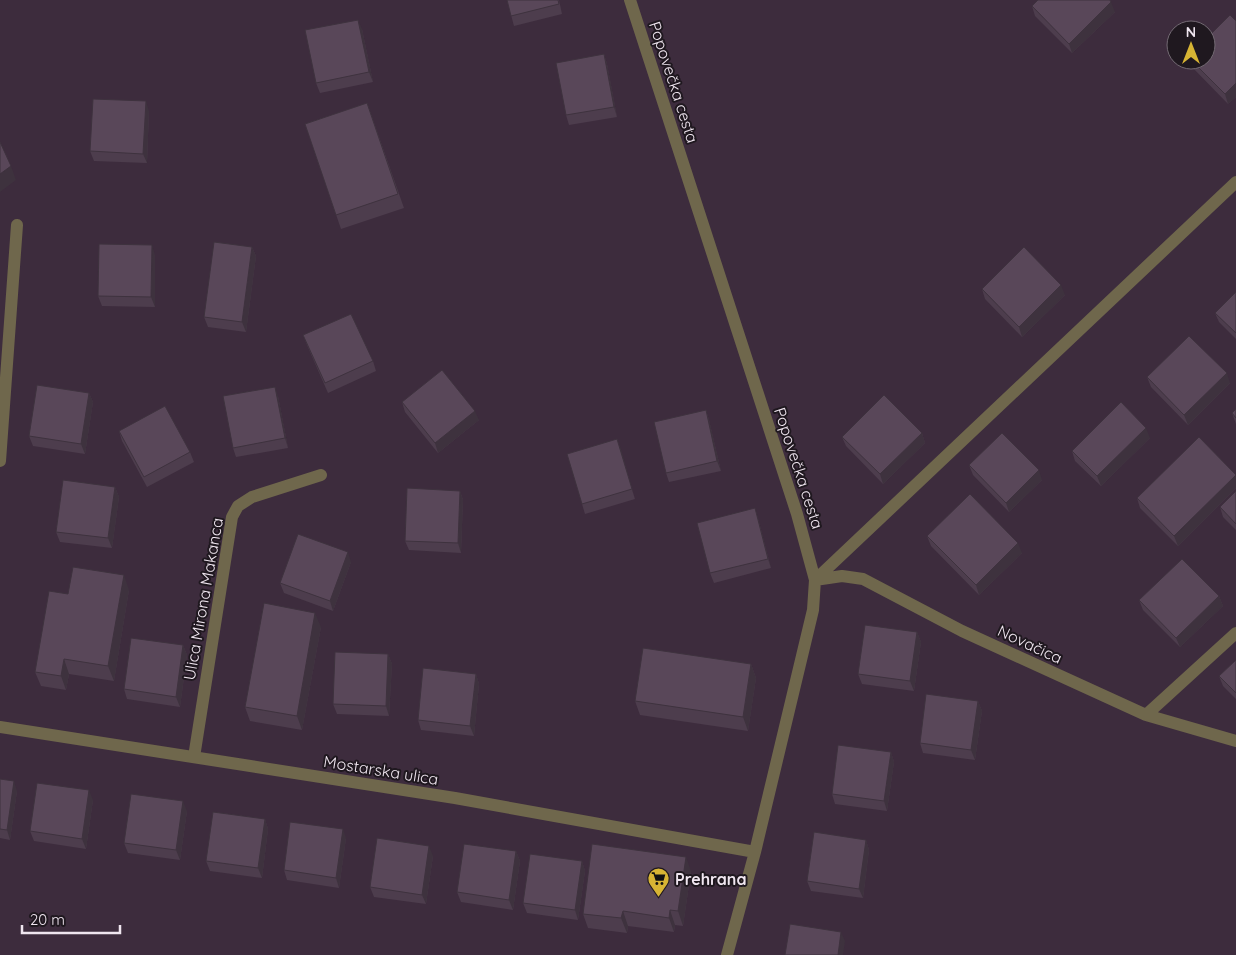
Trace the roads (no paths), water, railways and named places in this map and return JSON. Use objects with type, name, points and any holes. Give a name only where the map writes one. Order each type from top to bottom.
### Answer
[{"type":"street","name":"Popovečka cesta","points":[[630,0],[798,514],[815,580],[813,610],[755,852],[727,955]]},
{"type":"street","points":[[815,580],[1236,182]]},
{"type":"street","points":[[0,461],[17,226]]},
{"type":"street","name":"Ulica Mirona Makanca","points":[[194,757],[232,517],[238,506],[252,497],[321,475]]},
{"type":"street","name":"Novačica","points":[[815,580],[842,576],[863,579],[962,630],[1146,715],[1236,741]]},
{"type":"street","points":[[1146,715],[1236,632]]},
{"type":"street","name":"Mostarska ulica","points":[[0,727],[455,798],[755,852]]},
{"type":"place","name":"Prehrana","points":[[659,898]]}]
